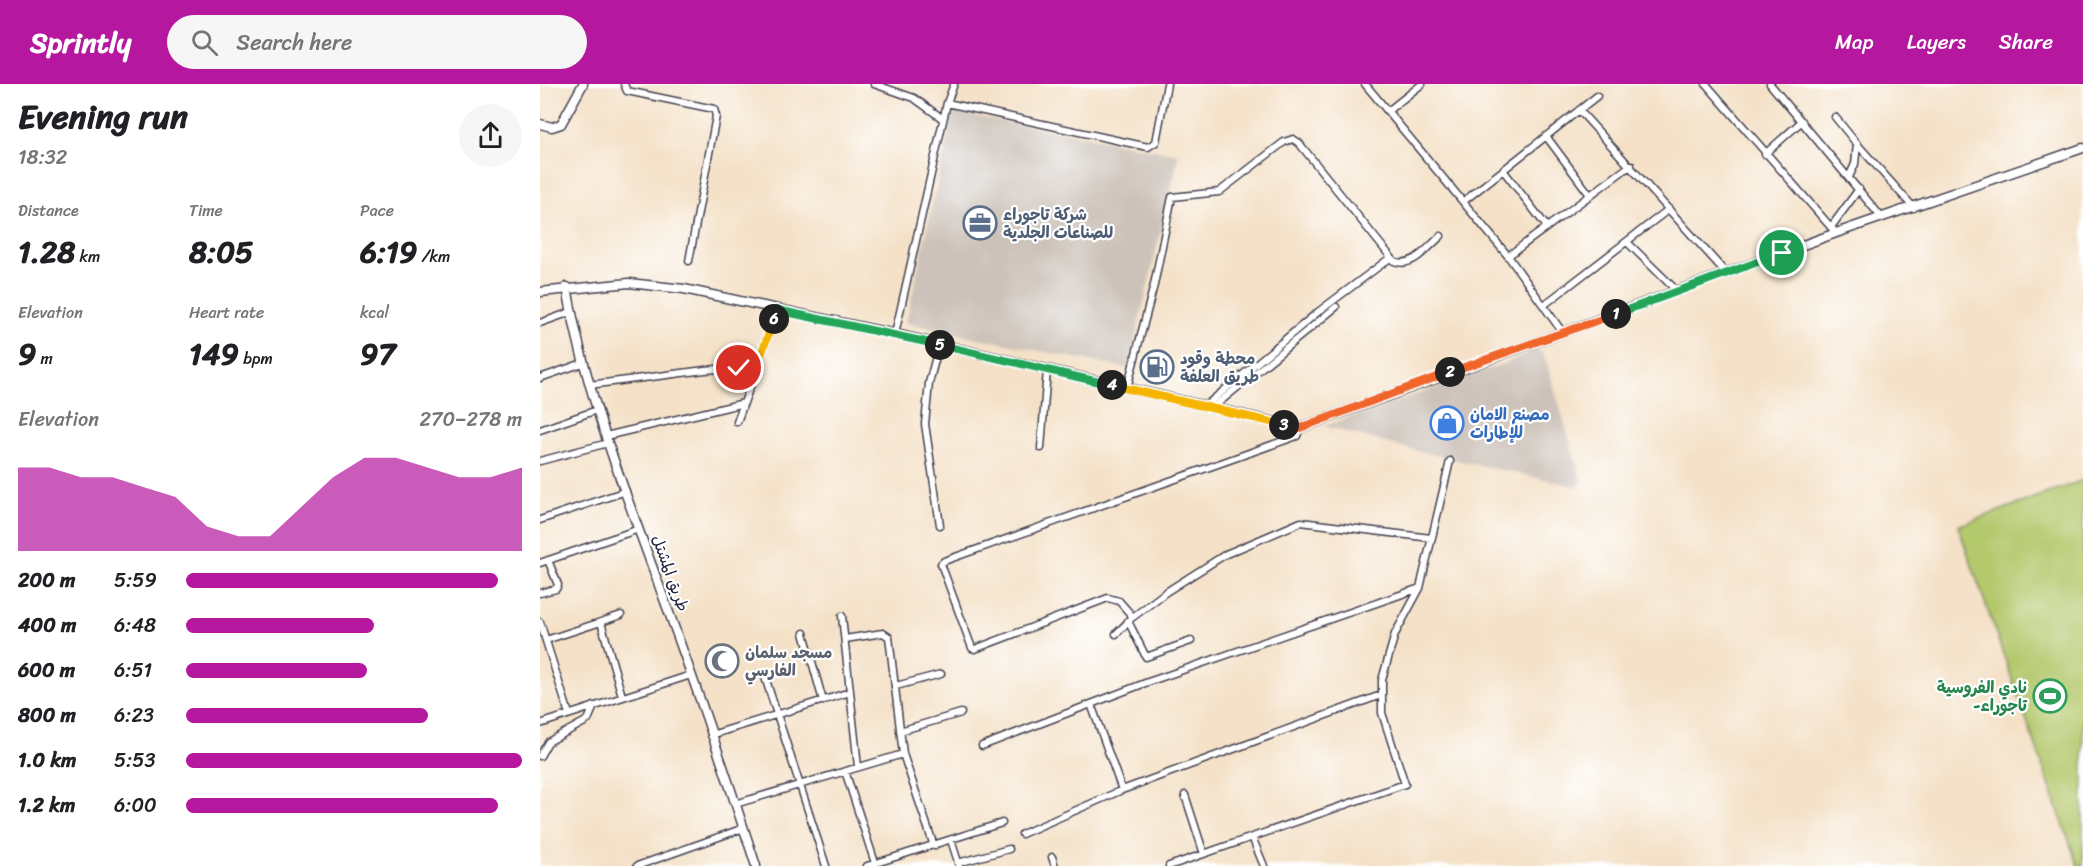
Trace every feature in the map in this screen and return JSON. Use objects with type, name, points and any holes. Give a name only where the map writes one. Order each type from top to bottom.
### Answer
[{"type":"street","points":[[540,124],[555,127],[561,124],[583,84]]},
{"type":"street","points":[[624,84],[627,91],[714,108],[716,116],[688,261]]},
{"type":"street","points":[[874,84],[914,98],[943,119]]},
{"type":"street","points":[[895,334],[943,119],[954,84]]},
{"type":"street","points":[[947,103],[1148,147],[1156,142],[1167,84]]},
{"type":"street","points":[[1365,84],[1508,256],[1563,333]]},
{"type":"street","points":[[1388,111],[1422,84]]},
{"type":"street","points":[[1706,84],[1833,230]]},
{"type":"street","points":[[1770,84],[1882,218]]},
{"type":"street","points":[[1464,201],[1597,96]]},
{"type":"street","points":[[1579,110],[1726,273]]},
{"type":"street","points":[[1835,117],[1914,208]]},
{"type":"street","points":[[1765,154],[1802,121]]},
{"type":"street","points":[[1546,136],[1590,195]]},
{"type":"street","points":[[1127,388],[1154,285],[1170,204],[1174,196],[1219,192],[1284,142],[1297,140],[1390,258],[1399,263],[1411,262],[1441,236]]},
{"type":"street","points":[[1850,177],[1855,164],[1857,144]]},
{"type":"street","points":[[540,292],[567,287],[629,283],[684,289],[895,334],[1300,428],[1678,292],[1833,230],[1914,208],[2083,148]]},
{"type":"street","points":[[1508,256],[1631,165]]},
{"type":"street","points":[[1503,170],[1548,227]]},
{"type":"street","points":[[1833,230],[1859,189]]},
{"type":"street","points":[[1544,305],[1669,209]]},
{"type":"street","points":[[1627,242],[1678,292]]},
{"type":"street","points":[[1207,408],[1318,312],[1390,258]]},
{"type":"street","name":"طريق المشتل","points":[[567,287],[583,363],[597,410],[756,866]]},
{"type":"street","points":[[1207,408],[1336,308]]},
{"type":"street","points":[[737,422],[777,310]]},
{"type":"street","points":[[540,322],[571,312]]},
{"type":"street","points":[[939,345],[929,383],[926,424],[940,525]]},
{"type":"street","points":[[540,378],[583,363]]},
{"type":"street","points":[[589,385],[705,369],[757,366]]},
{"type":"street","points":[[1041,448],[1047,370]]},
{"type":"street","points":[[540,460],[607,439],[744,403]]},
{"type":"street","points":[[540,430],[597,410]]},
{"type":"street","points":[[1191,641],[1146,657],[1130,619],[1119,601],[1108,598],[975,649],[972,648],[941,564],[1297,436],[1300,428]]},
{"type":"street","points":[[1169,866],[1405,784],[1386,730],[1381,695],[1386,658],[1395,634],[1420,588],[1450,461]]},
{"type":"street","points":[[540,520],[626,491]]},
{"type":"street","points":[[1116,634],[1130,619],[1166,592],[1226,554],[1301,522],[1431,538]]},
{"type":"street","points":[[540,563],[639,529]]},
{"type":"street","points":[[540,593],[556,589],[558,585],[548,560]]},
{"type":"street","points":[[982,747],[1091,704],[1420,588]]},
{"type":"street","points":[[546,640],[621,615]]},
{"type":"street","points":[[842,616],[858,767]]},
{"type":"street","points":[[540,622],[569,714]]},
{"type":"street","points":[[601,622],[622,696]]},
{"type":"street","points":[[804,633],[823,701]]},
{"type":"street","points":[[844,639],[887,634],[896,686],[903,754],[934,846]]},
{"type":"street","points":[[896,686],[941,674]]},
{"type":"street","points":[[540,724],[691,675]]},
{"type":"street","points":[[765,677],[826,866]]},
{"type":"street","points":[[711,735],[850,692]]},
{"type":"street","points":[[1022,834],[1122,790],[1381,695]]},
{"type":"street","points":[[1091,704],[1122,790]]},
{"type":"street","points":[[540,756],[548,742],[588,720],[594,706]]},
{"type":"street","points":[[900,730],[962,714]]},
{"type":"street","points":[[735,804],[903,754]]},
{"type":"street","points":[[845,771],[875,864]]},
{"type":"street","points":[[1185,795],[1204,854]]},
{"type":"street","points":[[867,866],[889,863],[1002,823]]},
{"type":"street","points":[[637,866],[744,828]]},
{"type":"street","points":[[1252,837],[1264,866]]},
{"type":"street","points":[[951,840],[959,865],[1009,849]]},
{"type":"street","points":[[1052,857],[1055,866]]},
{"type":"shaded area","points":[[953,112],[1179,154],[1128,369],[906,323]]},
{"type":"shaded area","points":[[1538,348],[1546,360],[1582,482],[1578,487],[1412,450],[1324,426],[1503,364]]},
{"type":"green space","name":"نادي الفروسية -تاجوراء","points":[[2083,480],[2083,866],[2078,866],[1958,526]]},
{"type":"place","name":"شركة تاجوراء للصناعات الجلدية","points":[[980,223]]},
{"type":"place","name":"محطة وقود طريق العلفة","points":[[1157,367]]},
{"type":"place","name":"مصنع الامان للإطارات","points":[[1447,423]]},
{"type":"place","name":"مسجد سلمان الفارسي","points":[[722,661]]},
{"type":"place","name":"نادي الفروسية -تاجوراء","points":[[2050,696]]},
{"type":"route","points":[[739,368],[757,366],[777,310],[895,334],[1300,428],[1782,253]]}]
